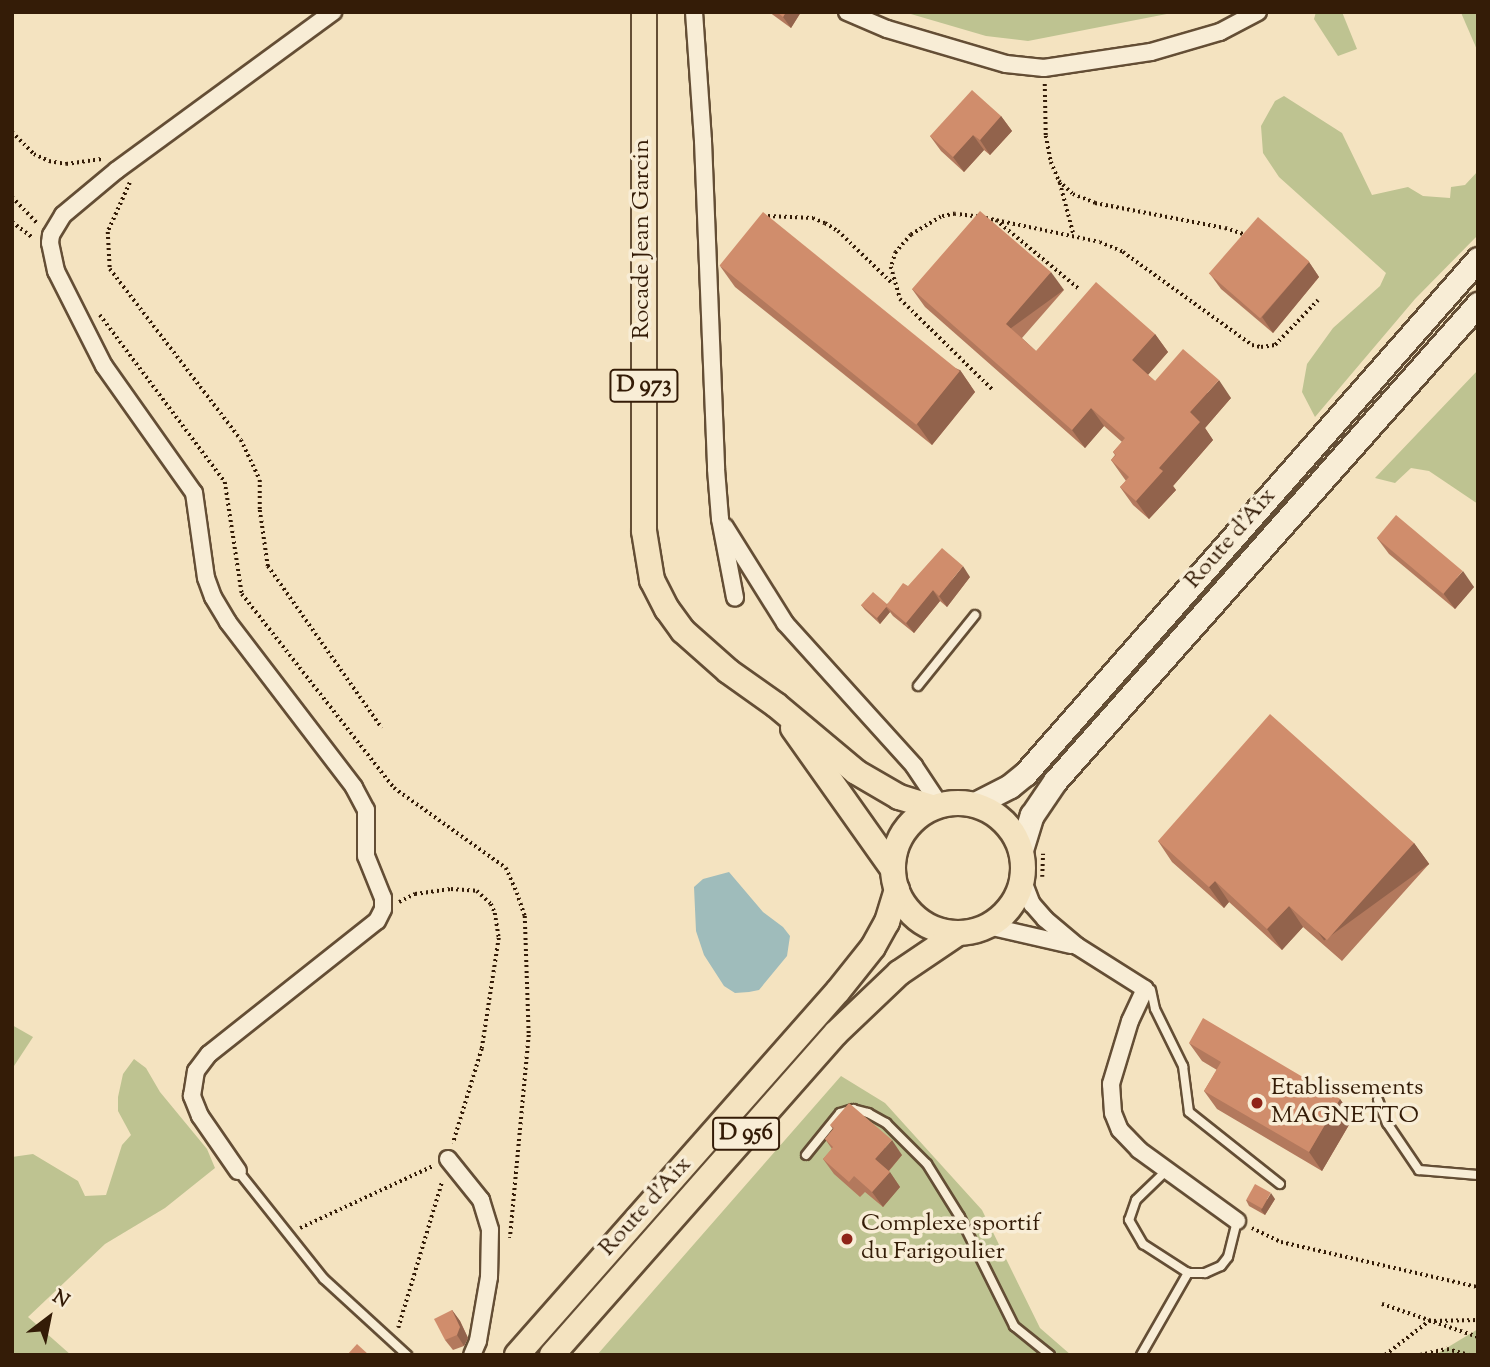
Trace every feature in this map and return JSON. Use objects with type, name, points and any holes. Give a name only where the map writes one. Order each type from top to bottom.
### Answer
[{"type":"main road","name":"Rocade Jean Garcin","points":[[644,12],[646,557],[652,580],[667,609],[684,631],[728,671],[776,705],[856,772],[899,797],[936,806]]},
{"type":"main road","name":"Route d'Aix","points":[[975,804],[1010,786],[1025,774],[1478,260]]},
{"type":"main road","name":"Route d'Aix","points":[[1021,850],[1032,815],[1055,780],[1478,304]]},
{"type":"main road","name":"Rocade Jean Garcin","points":[[776,705],[895,879]]},
{"type":"main road","points":[[953,802],[975,804],[1004,821],[1021,850],[1023,881],[1010,908],[988,926],[958,933],[943,931],[921,921],[904,905],[895,879],[894,853],[903,832],[919,815],[936,806],[953,802]]},
{"type":"main road","name":"Route d'Aix","points":[[517,1355],[838,991],[873,947],[887,922],[895,879]]},
{"type":"main road","name":"Route d'Aix","points":[[552,1355],[836,1033],[899,973],[958,933]]},
{"type":"street","points":[[238,1171],[200,1116],[192,1097],[196,1071],[209,1054],[369,928],[383,909],[383,898],[366,856],[366,810],[362,800],[228,622],[213,597],[206,578],[194,493],[104,366],[55,271],[50,239],[63,215],[142,152],[333,12]]},
{"type":"street","name":"D 973","points":[[694,12],[703,141],[720,519],[735,598]]},
{"type":"street","points":[[847,12],[887,29],[1006,64],[1044,68],[1151,52],[1220,32],[1258,12]]},
{"type":"street","points":[[720,519],[785,623],[914,766],[936,806]]},
{"type":"street","points":[[1023,881],[1037,911],[1077,946],[1145,989],[1130,1021],[1111,1084],[1113,1113],[1120,1130],[1139,1150],[1237,1222]]},
{"type":"street","points":[[988,926],[1077,946]]},
{"type":"street","points":[[448,1159],[481,1200],[490,1230],[489,1277],[478,1341],[472,1355]]},
{"type":"lane","points":[[918,686],[975,615]]},
{"type":"lane","points":[[1151,990],[1155,1009],[1183,1066],[1189,1112],[1280,1184]]},
{"type":"lane","points":[[1378,1100],[1387,1123],[1419,1170],[1478,1175]]},
{"type":"lane","points":[[806,1154],[840,1113],[853,1109],[868,1112],[886,1123],[927,1164],[960,1217],[1014,1326],[1050,1355]]},
{"type":"lane","points":[[1167,1170],[1136,1200],[1129,1220],[1143,1244],[1188,1273],[1205,1273],[1221,1266],[1228,1257],[1237,1222]]},
{"type":"lane","points":[[238,1171],[337,1292],[394,1340],[407,1355]]},
{"type":"lane","points":[[1141,1355],[1188,1273]]},
{"type":"path","points":[[1044,68],[1046,136],[1073,236]]},
{"type":"path","points":[[12,132],[34,153],[49,162],[66,164],[108,158]]},
{"type":"path","points":[[142,152],[108,232],[110,269],[248,451],[260,480],[260,510],[268,566],[382,728]]},
{"type":"path","points":[[1059,181],[1073,194],[1095,203],[1225,228],[1255,238]]},
{"type":"path","points":[[12,197],[50,239]]},
{"type":"path","points":[[895,286],[891,267],[897,252],[911,235],[940,217],[955,214],[995,219],[1100,242],[1123,252],[1252,345],[1261,348],[1275,345],[1318,300]]},
{"type":"path","points":[[768,216],[813,218],[838,231],[895,286],[908,307],[993,390]]},
{"type":"path","points":[[995,219],[1078,288]]},
{"type":"path","points":[[12,222],[34,238],[50,239]]},
{"type":"path","points":[[383,909],[415,894],[451,889],[477,891],[491,904],[499,938],[482,1049],[394,1340]]},
{"type":"path","points":[[288,1233],[448,1159]]},
{"type":"path","points":[[1237,1222],[1281,1242],[1478,1287]]},
{"type":"path","points":[[1382,1304],[1478,1337]]},
{"type":"path","points":[[1385,1355],[1429,1321],[1478,1320]]},
{"type":"path","points":[[1420,1355],[1447,1349],[1469,1355]]},
{"type":"green space","points":[[904,12],[1177,12],[1028,41],[986,36]]},
{"type":"green space","points":[[1316,12],[1342,12],[1357,49],[1338,56],[1314,19]]},
{"type":"green space","points":[[1461,12],[1478,12],[1478,52],[1462,15]]},
{"type":"green space","points":[[1284,96],[1342,133],[1372,195],[1408,187],[1423,196],[1450,198],[1451,187],[1465,185],[1478,171],[1478,235],[1415,299],[1315,417],[1302,392],[1307,364],[1333,328],[1380,286],[1386,273],[1279,177],[1263,153],[1261,126],[1275,101]]},
{"type":"green space","points":[[1478,370],[1478,504],[1429,471],[1411,468],[1395,483],[1375,478]]},
{"type":"green space","points":[[12,1025],[33,1037],[12,1069]]},
{"type":"green space","points":[[134,1059],[146,1068],[160,1092],[207,1149],[215,1168],[165,1208],[105,1244],[28,1317],[71,1355],[12,1355],[12,1157],[33,1154],[78,1181],[85,1196],[106,1195],[122,1145],[131,1135],[118,1111],[118,1097],[123,1074]]},
{"type":"green space","name":"Complexe sportif du Farigoulier","points":[[841,1076],[885,1103],[982,1210],[1040,1328],[1071,1355],[597,1355]]},
{"type":"green space","points":[[1478,1329],[1478,1355],[1435,1355]]},
{"type":"water","points":[[729,872],[763,912],[790,936],[787,956],[759,990],[735,993],[724,986],[704,955],[696,931],[694,887],[703,879]]},
{"type":"building","points":[[972,90],[1001,116],[980,140],[973,135],[953,157],[930,136]]},
{"type":"building","points":[[980,211],[1051,272],[1006,324],[1036,351],[1096,282],[1155,334],[1132,360],[1155,381],[1183,349],[1219,380],[1190,412],[1200,422],[1159,468],[1163,471],[1136,501],[1120,487],[1129,477],[1111,460],[1116,455],[1113,452],[1125,438],[1091,408],[1072,430],[912,289]]},
{"type":"building","points":[[763,212],[960,371],[916,425],[720,266]]},
{"type":"building","points":[[1258,217],[1309,262],[1260,318],[1209,274]]},
{"type":"building","points":[[1396,515],[1463,571],[1443,594],[1377,538]]},
{"type":"building","points":[[942,548],[963,566],[939,596],[933,590],[906,623],[886,606],[903,583],[908,586]]},
{"type":"building","points":[[873,592],[887,604],[877,618],[861,605]]},
{"type":"building","points":[[1270,714],[1414,843],[1327,940],[1289,906],[1267,929],[1215,881],[1209,887],[1158,841]]},
{"type":"building","points":[[1203,1018],[1340,1099],[1309,1152],[1204,1091],[1221,1062],[1189,1043]]},
{"type":"building","points":[[849,1103],[892,1140],[875,1159],[890,1172],[872,1192],[854,1176],[849,1182],[823,1159],[833,1147],[825,1139],[834,1128],[830,1125]]},
{"type":"building","points":[[1255,1184],[1271,1193],[1262,1208],[1246,1200]]},
{"type":"building","points":[[452,1310],[460,1327],[457,1335],[445,1340],[434,1319]]},
{"type":"building","points":[[357,1344],[369,1355],[347,1355]]},
{"type":"place","name":"Etablissements MAGNETTO","points":[[1257,1103]]},
{"type":"place","name":"Complexe sportif du Farigoulier","points":[[847,1239]]}]
